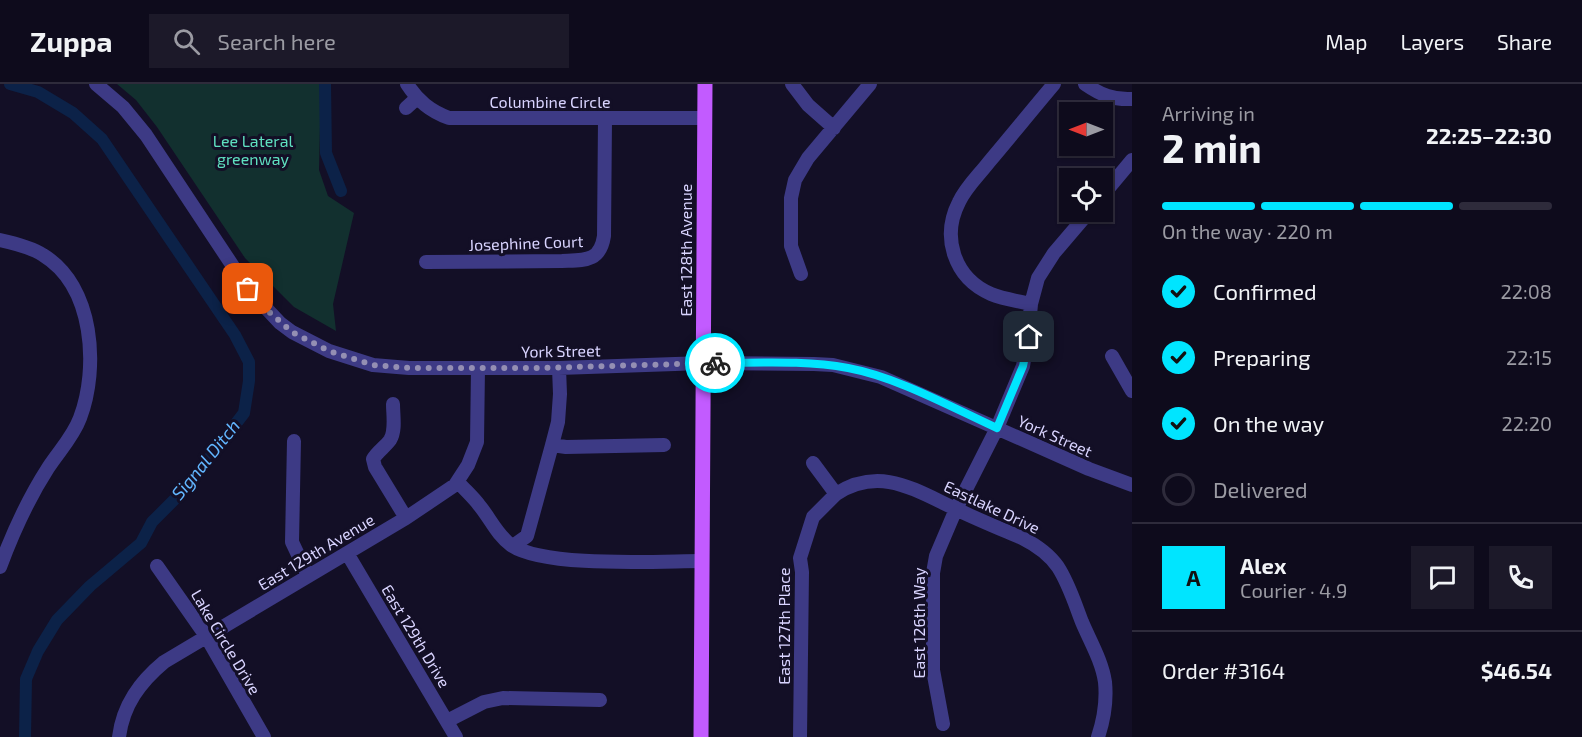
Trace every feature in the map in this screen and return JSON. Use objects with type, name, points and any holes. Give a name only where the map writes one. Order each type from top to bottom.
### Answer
[{"type":"main road","name":"East 128th Avenue","points":[[701,737],[705,84]]},
{"type":"street","name":"York Street","points":[[96,84],[123,107],[146,135],[248,289],[292,332],[329,351],[373,365],[409,368],[559,368],[704,363],[814,364],[850,368],[881,377],[1089,469],[1132,484]]},
{"type":"street","name":"Columbine Circle","points":[[407,84],[429,109],[449,118],[705,118]]},
{"type":"street","points":[[792,84],[808,105],[834,128]]},
{"type":"street","points":[[801,274],[791,246],[791,198],[799,172],[870,84]]},
{"type":"street","points":[[1031,304],[991,294],[968,278],[956,274],[950,237],[952,217],[964,193],[1053,84]]},
{"type":"street","points":[[1085,84],[1103,96],[1120,100],[1132,99]]},
{"type":"street","points":[[406,108],[417,98]]},
{"type":"street","name":"Josephine Court","points":[[426,262],[583,260],[604,255],[605,119]]},
{"type":"street","points":[[1113,182],[1132,160]]},
{"type":"street","name":"East 126th Way","points":[[943,724],[933,669],[933,573],[936,556],[956,509],[997,428],[1025,358],[1031,304],[1043,269],[1081,222]]},
{"type":"street","points":[[0,240],[18,244],[44,255],[61,271],[75,290],[85,311],[90,338],[87,384],[80,418],[67,444],[49,467],[26,506],[12,534],[0,567]]},
{"type":"street","points":[[1112,356],[1132,391]]},
{"type":"street","name":"East 129th Avenue","points":[[119,737],[129,701],[138,687],[164,662],[405,518],[444,494],[458,482],[477,442],[478,368]]},
{"type":"street","points":[[513,546],[527,536],[558,422],[559,368]]},
{"type":"street","points":[[393,404],[393,432],[390,441],[378,451],[373,459],[375,467],[405,518]]},
{"type":"street","points":[[294,441],[292,542],[308,576]]},
{"type":"street","points":[[552,445],[566,447],[664,446]]},
{"type":"street","points":[[813,463],[836,494]]},
{"type":"street","name":"Eastlake Drive","points":[[836,494],[850,485],[869,481],[897,482],[1032,543],[1049,556],[1058,567],[1069,590],[1104,676],[1106,700],[1104,719],[1098,737]]},
{"type":"street","points":[[458,482],[480,506],[502,537],[513,546],[545,555],[583,561],[702,561]]},
{"type":"street","name":"East 127th Place","points":[[800,737],[802,572],[800,558],[813,517],[836,494]]},
{"type":"street","name":"East 129th Drive","points":[[347,553],[456,737]]},
{"type":"street","name":"Lake Circle Drive","points":[[157,566],[206,636],[264,737]]},
{"type":"street","points":[[447,721],[484,702],[503,698],[600,700]]},
{"type":"green space","name":"Lee Lateral greenway","points":[[117,84],[321,84],[319,170],[328,196],[354,213],[333,304],[336,331],[294,307],[245,258],[157,127],[136,100]]},
{"type":"waterway","name":"Signal Ditch","points":[[10,84],[38,92],[73,113],[102,139],[235,335],[249,362],[249,381],[244,413],[188,486],[152,522],[141,543],[90,586],[57,620],[38,651],[26,679],[25,737]]},
{"type":"waterway","points":[[325,84],[326,153],[341,191]]},
{"type":"way so far","points":[[248,289],[280,323],[292,332],[329,351],[373,365],[409,368],[539,368],[715,363]]},
{"type":"route","points":[[715,363],[814,364],[850,368],[881,377],[997,428],[1023,366],[1029,337]]}]
